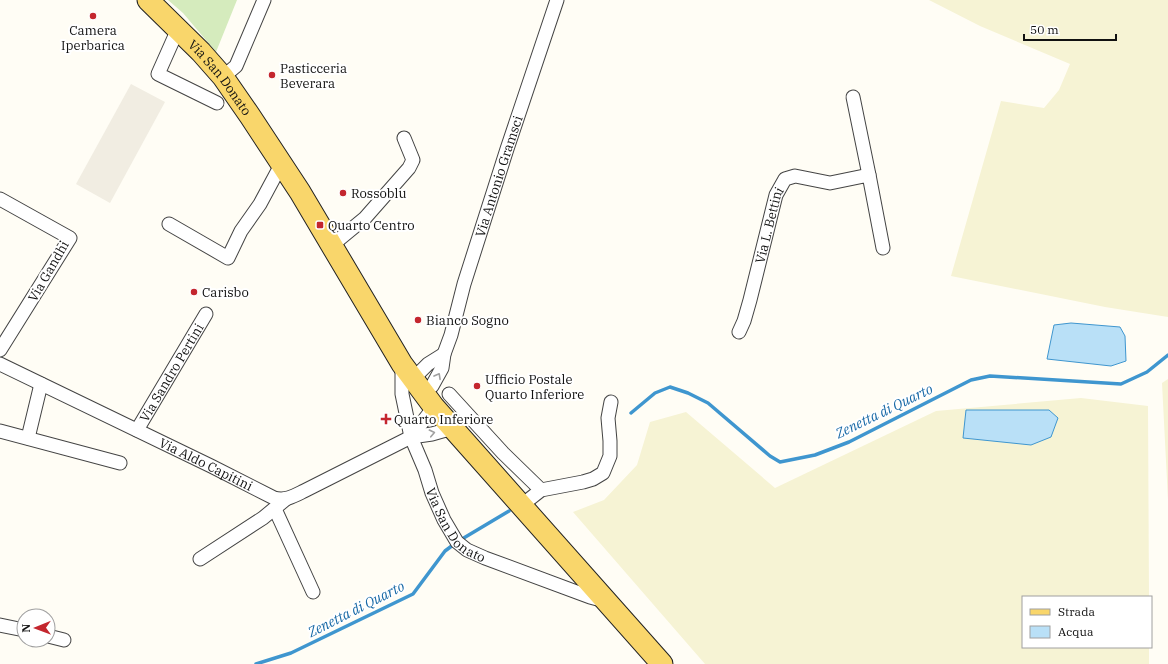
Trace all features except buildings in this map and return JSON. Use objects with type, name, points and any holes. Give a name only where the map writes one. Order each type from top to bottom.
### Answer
[{"type":"main road","name":"Via San Donato","points":[[148,0],[201,52],[223,77],[282,163],[331,246],[424,387],[453,428],[662,664]]},
{"type":"street","points":[[223,77],[236,66],[264,0]]},
{"type":"street","name":"Via Antonio Gramsci","points":[[424,387],[432,386],[442,368],[444,354],[451,335],[464,284],[504,156],[557,0]]},
{"type":"street","points":[[178,29],[158,74],[216,103]]},
{"type":"street","points":[[853,97],[883,248]]},
{"type":"street","points":[[331,246],[365,218],[409,168],[413,160],[404,138]]},
{"type":"street","points":[[168,224],[228,258],[241,231],[260,204],[282,163]]},
{"type":"street","name":"Via L. Bettini","points":[[739,332],[750,300],[776,195],[785,179],[795,176],[830,183],[869,175]]},
{"type":"street","name":"Via Gandhi","points":[[0,199],[70,238],[0,350]]},
{"type":"street","name":"Via Sandro Pertini","points":[[137,430],[206,314]]},
{"type":"street","points":[[411,437],[424,387],[428,364],[444,354]]},
{"type":"street","name":"Via Aldo Capitini","points":[[0,364],[274,498],[280,500],[286,499]]},
{"type":"street","points":[[28,438],[41,384]]},
{"type":"street","points":[[424,387],[502,453],[542,490]]},
{"type":"street","name":"Via San Donato","points":[[424,387],[402,394],[411,437],[425,470],[432,493],[444,520],[457,542],[467,550],[485,558],[590,597],[606,601]]},
{"type":"street","points":[[522,506],[542,490],[583,482],[593,479],[603,473],[610,456],[608,418],[611,402]]},
{"type":"street","points":[[200,559],[275,509],[286,499],[411,437],[432,434],[453,428]]},
{"type":"street","points":[[0,431],[120,463]]},
{"type":"street","points":[[275,509],[313,592]]},
{"type":"street","points":[[0,625],[16,628]]},
{"type":"street","points":[[56,638],[64,640]]},
{"type":"shaded area","points":[[929,0],[1168,0],[1168,317],[1105,307],[951,276],[1001,101],[1044,108],[1059,90],[1070,64],[980,26]]},
{"type":"shaded area","points":[[131,84],[165,102],[110,203],[76,184]]},
{"type":"shaded area","points":[[1168,379],[1168,500],[1162,383]]},
{"type":"shaded area","points":[[1081,398],[1148,406],[1149,596],[1022,596],[1022,648],[1149,648],[1149,664],[705,664],[573,512],[604,500],[637,465],[650,422],[686,412],[775,488],[936,411]]},
{"type":"green space","points":[[168,0],[237,0],[216,52],[183,13]]},
{"type":"water","points":[[1071,323],[1120,327],[1125,336],[1126,361],[1111,366],[1047,359],[1054,325]]},
{"type":"water","points":[[966,410],[1049,410],[1058,418],[1051,437],[1031,445],[963,438]]},
{"type":"waterway","name":"Zenetta di Quarto","points":[[631,413],[655,393],[670,387],[688,393],[708,403],[770,456],[780,462],[815,455],[849,442],[971,380],[990,376],[1121,384],[1147,372],[1168,355]]},
{"type":"waterway","name":"Zenetta di Quarto","points":[[256,664],[291,653],[413,594],[445,551],[457,542],[509,511]]},
{"type":"place","name":"Camera Iperbarica","points":[[93,16]]},
{"type":"place","name":"Pasticceria Beverara","points":[[272,75]]},
{"type":"place","name":"Rossoblu","points":[[343,193]]},
{"type":"place","name":"Quarto Centro","points":[[320,225]]},
{"type":"place","name":"Carisbo","points":[[194,292]]},
{"type":"place","name":"Bianco Sogno","points":[[418,320]]},
{"type":"place","name":"Ufficio Postale Quarto Inferiore","points":[[477,386]]},
{"type":"place","name":"Quarto Inferiore","points":[[386,419]]}]
